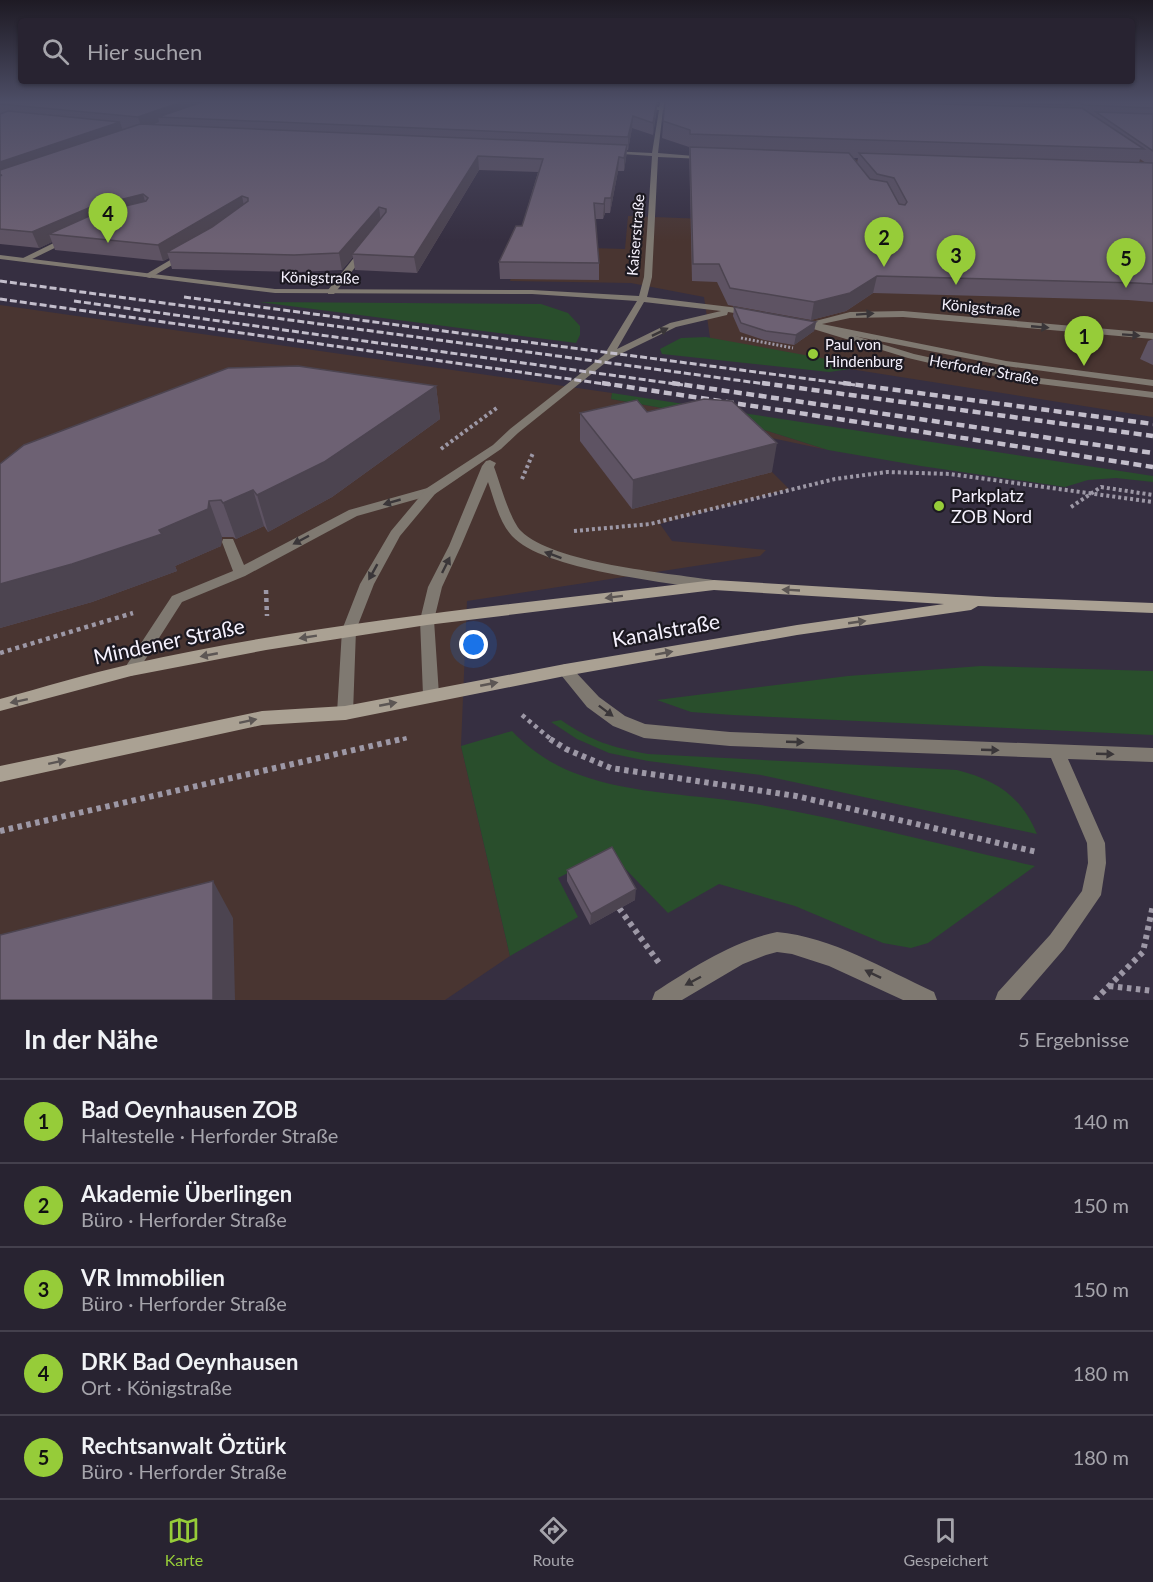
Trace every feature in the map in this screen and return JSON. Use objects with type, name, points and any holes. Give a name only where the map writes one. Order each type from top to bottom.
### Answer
[{"type":"main road","name":"Kanalstraße","points":[[349,630],[714,585],[996,602],[1153,608]]},
{"type":"main road","name":"Kanalstraße","points":[[345,713],[565,670],[797,630],[996,602]]},
{"type":"main road","name":"Mindener Straße","points":[[0,705],[131,670],[349,630]]},
{"type":"main road","points":[[0,774],[262,718],[345,713]]},
{"type":"street","name":"Kaiserstraße","points":[[642,299],[649,273],[656,148]]},
{"type":"street","points":[[608,153],[710,157]]},
{"type":"street","points":[[24,260],[78,235]]},
{"type":"street","points":[[331,292],[370,242]]},
{"type":"street","points":[[147,276],[190,252]]},
{"type":"street","name":"Königstraße","points":[[0,257],[275,291],[532,292],[642,299]]},
{"type":"street","points":[[607,357],[642,299],[758,314]]},
{"type":"street","points":[[345,713],[349,630],[367,584],[395,534],[431,491],[497,447],[521,425],[607,357],[673,325],[719,313],[748,312]]},
{"type":"street","name":"Königstraße","points":[[807,324],[850,315],[903,314],[1153,336]]},
{"type":"street","name":"Herforder Straße","points":[[788,320],[929,361],[1106,390],[1153,395]]},
{"type":"street","points":[[807,324],[843,329],[956,355],[1099,378],[1153,383]]},
{"type":"street","points":[[431,695],[427,620],[435,587],[497,447]]},
{"type":"street","points":[[488,466],[516,533],[536,548],[567,559],[714,585]]},
{"type":"street","points":[[131,670],[177,599],[240,573],[352,513],[431,491]]},
{"type":"street","points":[[228,543],[240,573]]},
{"type":"street","points":[[565,670],[593,702],[619,721],[644,731],[730,739],[1153,755]]},
{"type":"street","points":[[1006,1000],[1057,942],[1091,895],[1096,863],[1096,843],[1057,752]]},
{"type":"street","points":[[670,995],[755,948],[778,942],[809,949],[865,970],[926,1000]]},
{"type":"path","points":[[435,454],[505,402]]},
{"type":"path","points":[[522,487],[522,479],[530,456],[536,449]]},
{"type":"path","points":[[564,531],[606,531],[639,526],[831,479],[876,472],[948,474],[1153,502]]},
{"type":"path","points":[[1071,507],[1101,488],[1153,495]]},
{"type":"path","points":[[0,652],[177,599]]},
{"type":"path","points":[[522,715],[544,735],[566,749],[611,768],[796,796],[1037,852]]},
{"type":"path","points":[[0,831],[407,738]]},
{"type":"path","points":[[1095,1000],[1143,952],[1151,927],[1153,905]]},
{"type":"path","points":[[619,908],[670,995]]},
{"type":"path","points":[[1109,986],[1153,991]]},
{"type":"shaded area","points":[[925,148],[1153,148],[1153,417],[850,369],[712,351],[704,297],[631,283],[510,281],[521,246],[625,249],[628,216],[833,224],[839,159],[865,160]]},
{"type":"shaded area","points":[[0,305],[612,393],[611,399],[736,421],[828,450],[729,429],[789,489],[660,524],[672,541],[766,550],[760,556],[467,601],[461,746],[510,956],[445,1000],[0,1000]]},
{"type":"green space","points":[[259,302],[541,304],[568,313],[580,326],[580,335],[576,343]]},
{"type":"green space","points":[[706,337],[843,362],[850,369],[829,372],[662,354],[660,349],[681,338]]},
{"type":"green space","points":[[612,393],[1153,476],[1153,482],[1116,478],[1088,480],[1065,487],[921,466],[828,450],[736,421],[611,399]]},
{"type":"green space","points":[[981,666],[1153,671],[1153,735],[733,715],[691,712],[657,700],[848,676]]},
{"type":"green space","points":[[561,720],[603,743],[648,754],[957,770],[984,779],[1006,792],[1023,809],[1037,834],[761,775],[648,761],[609,753],[577,739],[551,722]]},
{"type":"green space","points":[[512,731],[527,745],[552,762],[600,781],[643,790],[790,810],[1035,866],[928,943],[911,948],[883,943],[795,906],[719,884],[668,913],[609,852],[558,878],[578,917],[510,956],[461,746]]},
{"type":"building","points":[[0,148],[43,148],[0,162]]},
{"type":"building","points":[[68,148],[626,148],[624,158],[619,157],[611,198],[605,198],[604,204],[594,203],[599,263],[499,262],[516,226],[522,226],[543,159],[478,156],[414,257],[352,254],[386,212],[386,209],[379,207],[339,253],[294,255],[167,252],[212,227],[248,201],[248,198],[242,196],[158,245],[49,234],[96,213],[146,201],[148,198],[143,194],[91,207],[32,232],[0,229],[0,176],[2,175],[0,175],[0,170]]},
{"type":"building","points":[[690,148],[849,153],[870,179],[887,182],[899,204],[905,205],[907,202],[894,178],[877,174],[859,153],[1153,163],[1153,284],[877,276],[850,293],[814,302],[730,288],[719,264],[693,264]]},
{"type":"building","points":[[1104,148],[1142,148],[1144,149]]},
{"type":"building","points":[[734,307],[816,322],[796,335],[766,331],[741,323]]},
{"type":"building","points":[[298,366],[436,386],[324,462],[257,495],[253,490],[223,503],[221,500],[209,501],[208,509],[159,530],[162,534],[72,564],[0,584],[0,464],[24,445],[228,368]]},
{"type":"building","points":[[704,399],[732,401],[777,443],[633,480],[580,413],[637,400],[647,412]]},
{"type":"building","points":[[612,847],[636,889],[591,914],[567,870]]},
{"type":"building","points":[[213,881],[213,1000],[0,1000],[0,935]]},
{"type":"railway","points":[[0,281],[773,385]]},
{"type":"railway","points":[[184,297],[855,385]]},
{"type":"railway","points":[[0,299],[612,385]]},
{"type":"railway","points":[[74,301],[683,385]]},
{"type":"railway","points":[[602,383],[1153,467]]},
{"type":"railway","points":[[672,383],[1153,453]]},
{"type":"railway","points":[[762,383],[1153,436]]},
{"type":"railway","points":[[843,383],[1153,424]]},
{"type":"place","name":"DRK Bad Oeynhausen","points":[[108,243]]},
{"type":"place","name":"Akademie Überlingen","points":[[884,267]]},
{"type":"place","name":"VR Immobilien","points":[[956,285]]},
{"type":"place","name":"Rechtsanwalt Öztürk","points":[[1126,288]]},
{"type":"place","name":"Paul von Hindenburg","points":[[813,354]]},
{"type":"place","name":"Bad Oeynhausen ZOB","points":[[1084,366]]},
{"type":"place","name":"Parkplatz ZOB Nord","points":[[939,506]]}]
